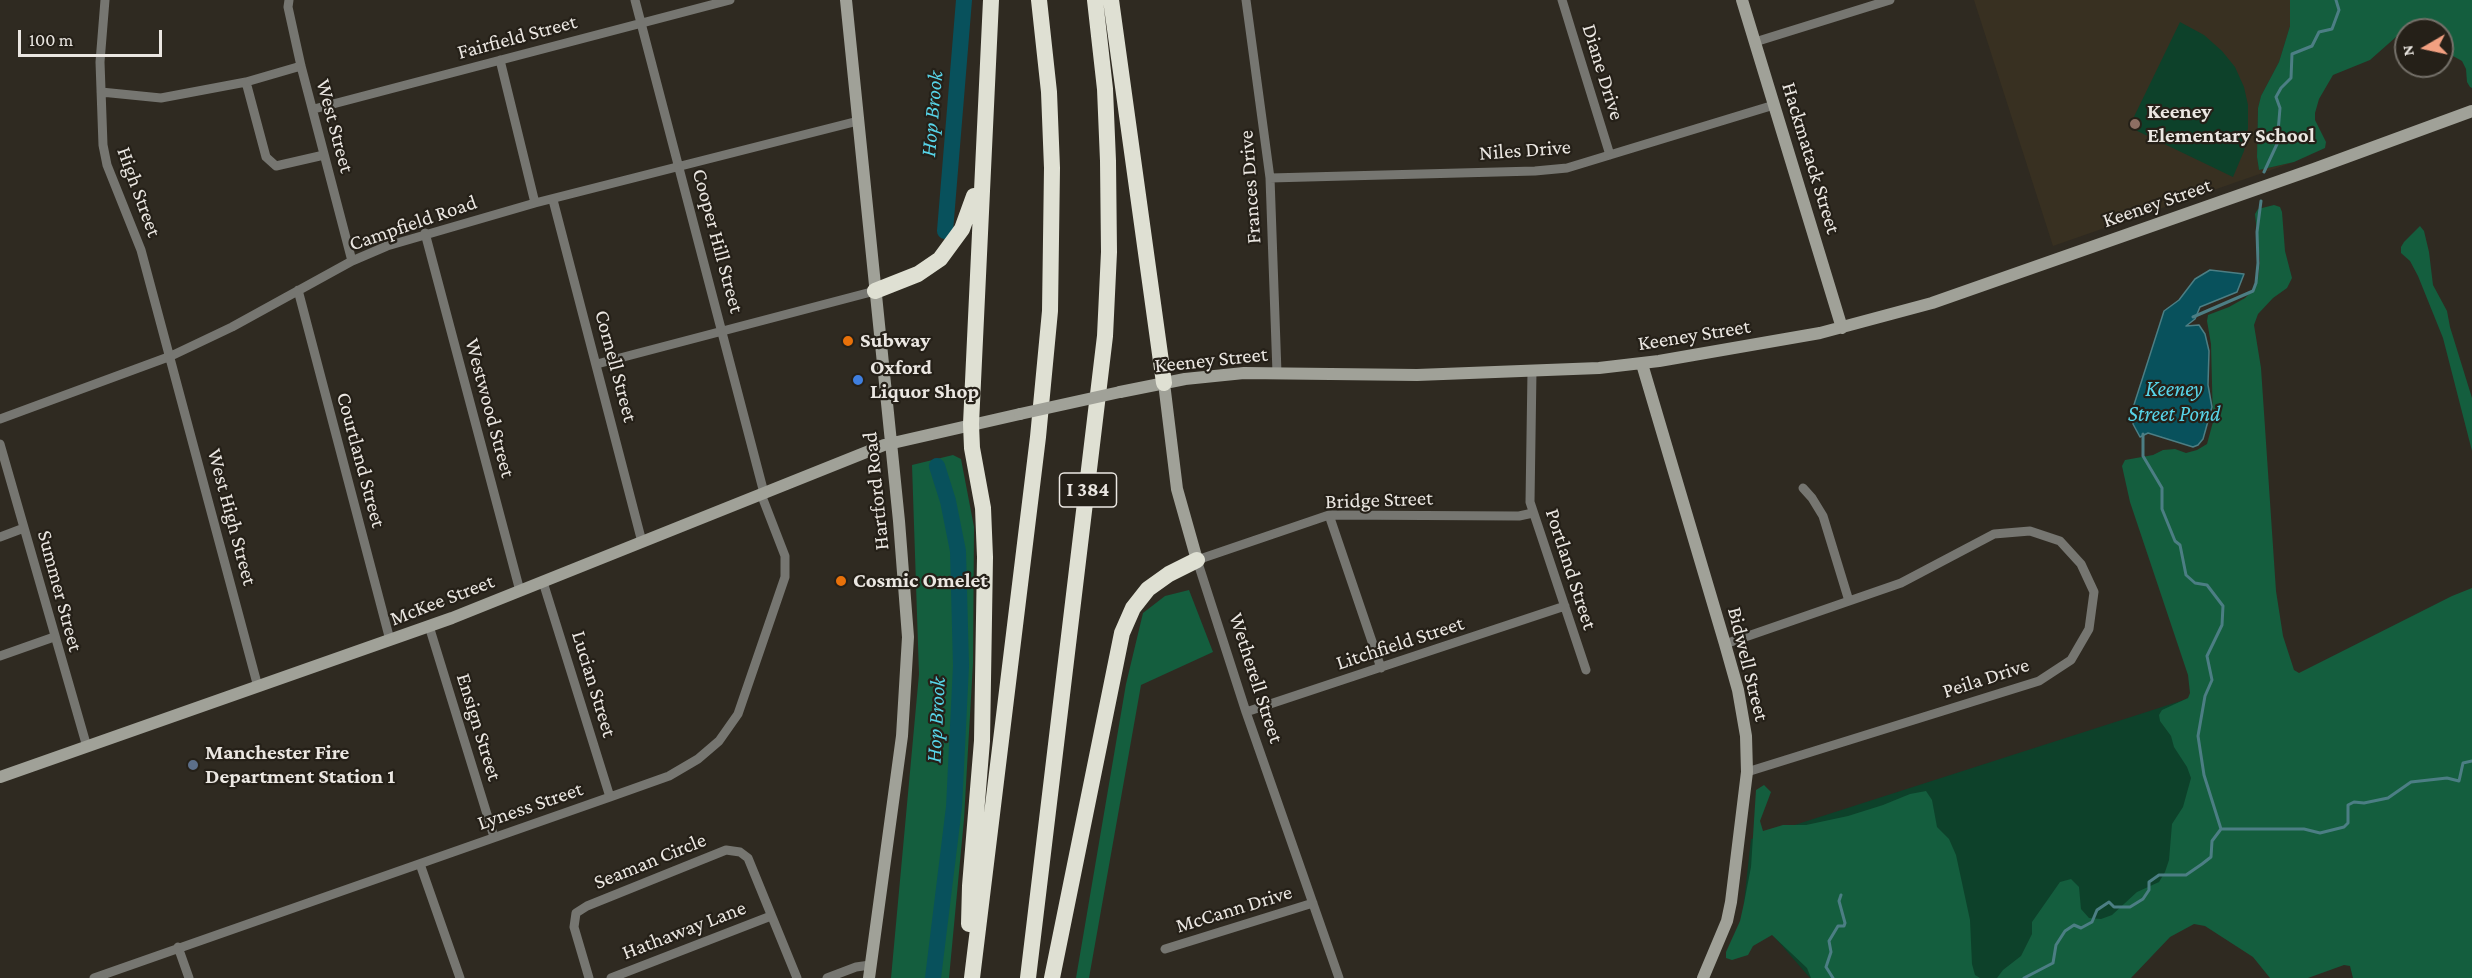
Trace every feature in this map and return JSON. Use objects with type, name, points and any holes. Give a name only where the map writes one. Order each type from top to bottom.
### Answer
[{"type":"highway","points":[[972,972],[969,902],[982,741],[985,557],[983,508],[970,424],[990,0]]},
{"type":"highway","name":"I 384","points":[[972,972],[1038,437],[1050,311],[1052,168],[1049,92],[1039,0]]},
{"type":"highway","name":"I 384","points":[[1028,978],[1105,336],[1109,252],[1109,171],[1105,89],[1095,0]]},
{"type":"highway","points":[[1111,0],[1164,383]]},
{"type":"highway","points":[[875,291],[924,271],[954,242],[971,208],[984,130]]},
{"type":"highway","points":[[1052,978],[1114,665],[1125,626],[1136,603],[1152,585],[1168,574],[1197,560]]},
{"type":"main road","name":"Hartford Road","points":[[846,0],[905,585],[908,637],[906,687],[870,972]]},
{"type":"main road","name":"Hackmatack Street","points":[[1742,0],[1842,328]]},
{"type":"main road","name":"Keeney Street","points":[[891,442],[1120,392],[1213,375],[1277,373],[1417,375],[1599,368],[1642,364],[1796,338],[1932,303],[2472,111]]},
{"type":"main road","name":"Bidwell Street","points":[[1642,364],[1725,644],[1746,736],[1747,772],[1727,921],[1702,978]]},
{"type":"main road","name":"Wetherell Street","points":[[1164,383],[1177,489],[1197,560]]},
{"type":"main road","name":"McKee Street","points":[[0,777],[429,626],[891,442]]},
{"type":"street","name":"High Street","points":[[105,0],[100,62],[101,126],[107,165],[141,250],[171,356]]},
{"type":"street","name":"West Street","points":[[289,0],[288,7],[301,66],[352,261]]},
{"type":"street","name":"Cooper Hill Street","points":[[635,0],[723,331],[762,493]]},
{"type":"street","name":"Fairfield Street","points":[[314,109],[730,0]]},
{"type":"street","name":"Frances Drive","points":[[1246,0],[1270,178],[1277,373]]},
{"type":"street","name":"Diane Drive","points":[[1562,0],[1610,155]]},
{"type":"street","points":[[1755,42],[1890,0]]},
{"type":"street","points":[[500,60],[535,203]]},
{"type":"street","points":[[101,92],[161,98],[246,82],[301,66]]},
{"type":"street","points":[[246,82],[266,157],[276,166],[324,155]]},
{"type":"street","name":"Niles Drive","points":[[1270,178],[1535,171],[1567,168],[1774,105]]},
{"type":"street","name":"Campfield Road","points":[[0,419],[171,356],[232,327],[352,261],[425,233],[858,120]]},
{"type":"street","name":"Cornell Street","points":[[553,200],[642,542]]},
{"type":"street","name":"Westwood Street","points":[[425,233],[520,591]]},
{"type":"street","name":"Courtland Street","points":[[298,290],[390,640]]},
{"type":"street","points":[[597,364],[875,291]]},
{"type":"street","name":"West High Street","points":[[171,356],[258,687]]},
{"type":"street","name":"Portland Street","points":[[1532,371],[1530,502],[1586,669]]},
{"type":"street","name":"Summer Street","points":[[0,444],[87,747]]},
{"type":"street","points":[[1803,488],[1823,516],[1849,601]]},
{"type":"street","name":"Lyness Street","points":[[94,978],[669,776],[698,759],[719,741],[738,714],[786,577],[785,556],[762,493]]},
{"type":"street","name":"Bridge Street","points":[[1197,560],[1329,515],[1519,516],[1533,513]]},
{"type":"street","points":[[1329,515],[1381,668]]},
{"type":"street","points":[[0,537],[24,528]]},
{"type":"street","name":"Peila Drive","points":[[1725,644],[1901,583],[1994,534],[2030,531],[2060,541],[2081,564],[2094,592],[2090,629],[2071,660],[2039,681],[1747,772]]},
{"type":"street","name":"Wetherell Street","points":[[1197,560],[1246,712],[1339,978]]},
{"type":"street","name":"Lucian Street","points":[[543,582],[610,797]]},
{"type":"street","name":"Litchfield Street","points":[[1246,712],[1565,606]]},
{"type":"street","name":"Ensign Street","points":[[429,626],[494,837]]},
{"type":"street","points":[[0,656],[54,637]]},
{"type":"street","name":"Seaman Circle","points":[[589,978],[574,927],[576,913],[587,906],[726,850],[740,852],[748,858],[796,978]]},
{"type":"street","points":[[420,864],[460,978]]},
{"type":"street","name":"McCann Drive","points":[[1165,949],[1313,903]]},
{"type":"street","name":"Hathaway Lane","points":[[611,978],[771,916]]},
{"type":"street","points":[[178,947],[189,978]]},
{"type":"street","points":[[827,978],[856,968],[870,972]]},
{"type":"shaded area","name":"Keeney Elementary School","points":[[1974,0],[2290,0],[2290,26],[2279,62],[2261,96],[2258,108],[2257,157],[2259,170],[2294,162],[2053,246]]},
{"type":"green space","points":[[2290,0],[2472,0],[2472,88],[2467,82],[2466,69],[2462,61],[2454,57],[2454,18],[2394,18],[2394,39],[2370,60],[2333,75],[2319,99],[2315,120],[2326,142],[2325,148],[2294,162],[2259,170],[2258,108],[2261,96],[2279,62],[2290,26]]},
{"type":"green space","points":[[2180,22],[2204,35],[2222,51],[2235,67],[2244,87],[2248,105],[2248,128],[2244,151],[2233,177],[2129,127]]},
{"type":"green space","points":[[2274,205],[2280,207],[2282,212],[2285,251],[2292,278],[2287,288],[2273,298],[2258,314],[2254,325],[2261,368],[2276,591],[2283,636],[2294,670],[2299,673],[2472,588],[2472,978],[2353,978],[2350,966],[2344,965],[2308,978],[2270,978],[2253,957],[2205,926],[2194,924],[2170,937],[2131,978],[1997,978],[2003,970],[2021,956],[2032,934],[2032,922],[2060,882],[2071,879],[2079,887],[2081,909],[2089,918],[2101,919],[2112,915],[2137,892],[2159,882],[2165,872],[2169,860],[2172,824],[2183,807],[2191,778],[2174,747],[2171,736],[2160,721],[2159,715],[2162,710],[2188,698],[2190,693],[2188,675],[2130,502],[2122,466],[2125,460],[2153,455],[2163,450],[2175,449],[2186,453],[2207,444],[2213,422],[2208,315],[2229,307],[2245,298],[2253,290],[2258,279],[2260,261],[2255,214],[2258,209]]},
{"type":"green space","points":[[2420,226],[2424,231],[2429,252],[2433,285],[2447,311],[2472,398],[2472,451],[2443,338],[2418,276],[2410,261],[2401,253],[2404,242]]},
{"type":"green space","points":[[953,455],[961,459],[974,527],[973,663],[964,819],[949,978],[891,978],[919,674],[912,465]]},
{"type":"green space","points":[[1189,590],[1213,652],[1141,685],[1089,978],[1076,978],[1126,684],[1143,613],[1165,596]]},
{"type":"green space","points":[[2190,698],[2243,869],[2095,978],[1810,978],[1744,902],[1751,839]]},
{"type":"green space","points":[[1764,785],[1771,792],[1760,821],[1763,831],[1783,825],[1806,825],[1848,816],[1910,794],[1926,791],[1932,800],[1937,827],[1949,839],[1956,855],[1970,920],[1972,964],[1975,975],[1980,978],[1811,978],[1807,968],[1772,935],[1753,946],[1748,955],[1732,960],[1726,958],[1726,952],[1740,921],[1751,867],[1756,790]]},
{"type":"water","name":"Keeney Street Pond","points":[[2210,270],[2244,274],[2237,292],[2200,307],[2195,319],[2186,326],[2199,325],[2205,334],[2209,351],[2208,385],[2212,407],[2203,439],[2193,447],[2148,433],[2140,437],[2133,424],[2132,411],[2164,311],[2179,300],[2195,279]]},
{"type":"waterway","name":"Hop Brook","points":[[945,231],[964,0]]},
{"type":"waterway","points":[[2264,172],[2277,144],[2280,108],[2276,97],[2291,78],[2292,54],[2312,46],[2319,32],[2332,29],[2339,10],[2336,0]]},
{"type":"waterway","points":[[2193,317],[2253,291],[2258,263],[2257,232],[2261,201]]},
{"type":"waterway","points":[[2024,978],[2053,963],[2056,945],[2065,931],[2074,925],[2081,928],[2092,922],[2097,910],[2109,902],[2114,907],[2130,907],[2143,899],[2149,890],[2149,882],[2159,875],[2186,875],[2202,864],[2211,857],[2212,841],[2221,829],[2204,775],[2198,736],[2205,696],[2212,680],[2207,656],[2222,625],[2223,606],[2207,585],[2195,583],[2186,575],[2180,545],[2175,541],[2162,509],[2162,488],[2143,456],[2143,434]]},
{"type":"waterway","name":"Hop Brook","points":[[933,978],[954,807],[961,666],[958,551],[948,501],[937,466]]},
{"type":"waterway","points":[[2221,829],[2304,829],[2320,833],[2344,827],[2348,823],[2348,805],[2354,802],[2364,803],[2388,798],[2411,782],[2447,778],[2459,781],[2463,763],[2472,761]]},
{"type":"waterway","points":[[1833,978],[1826,967],[1831,952],[1829,941],[1838,926],[1844,926],[1845,923],[1839,901],[1841,895]]},
{"type":"place","name":"Keeney Elementary School","points":[[2135,124]]},
{"type":"place","name":"Subway","points":[[848,341]]},
{"type":"place","name":"Oxford Liquor Shop","points":[[858,380]]},
{"type":"place","name":"Cosmic Omelet","points":[[841,581]]},
{"type":"place","name":"Manchester Fire Department Station 1","points":[[193,765]]}]
